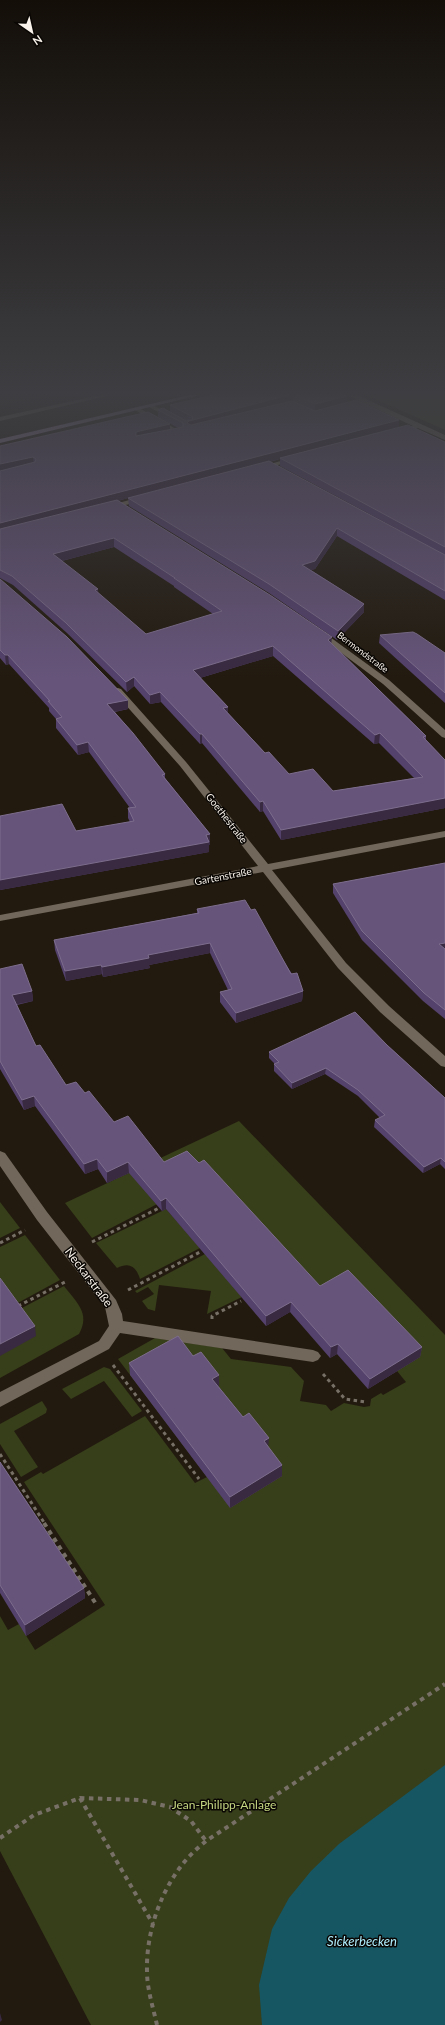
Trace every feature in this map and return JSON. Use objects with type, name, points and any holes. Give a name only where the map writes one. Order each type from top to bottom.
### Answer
[{"type":"street","points":[[98,510],[149,497]]},
{"type":"street","points":[[119,504],[133,513]]},
{"type":"street","name":"Bermondstraße","points":[[312,628],[386,682],[445,735]]},
{"type":"street","name":"Goethestraße","points":[[109,682],[198,782],[346,971],[399,1024],[445,1063]]},
{"type":"street","name":"Gartenstraße","points":[[0,918],[445,834]]},
{"type":"street","name":"Neckarstraße","points":[[0,1156],[42,1216],[105,1296],[115,1314],[116,1326]]},
{"type":"street","points":[[0,1400],[104,1345],[111,1337],[116,1326],[313,1356]]},
{"type":"path","points":[[89,1243],[159,1208]]},
{"type":"path","points":[[0,1243],[28,1229]]},
{"type":"path","points":[[126,1291],[200,1252]]},
{"type":"path","points":[[16,1307],[67,1280]]},
{"type":"path","points":[[206,1339],[212,1316],[241,1301]]},
{"type":"path","points":[[313,1356],[321,1364],[321,1372],[345,1399],[365,1402]]},
{"type":"path","points":[[109,1360],[199,1479]]},
{"type":"path","points":[[0,1454],[96,1604]]},
{"type":"path","points":[[157,2025],[147,1971],[148,1944],[160,1904],[172,1881],[187,1858],[206,1841],[445,1684]]},
{"type":"path","points":[[0,1838],[34,1815],[80,1798],[140,1800],[170,1807],[192,1821],[206,1841]]},
{"type":"path","points":[[80,1798],[154,1924]]},
{"type":"green space","name":"Jean-Philipp-Anlage","points":[[239,1121],[445,1335],[445,2025],[91,2025],[0,1851],[0,1616],[8,1630],[19,1624],[35,1650],[105,1605],[24,1482],[41,1472],[43,1474],[145,1416],[195,1483],[207,1477],[118,1359],[155,1338],[222,1348],[231,1359],[291,1367],[304,1381],[300,1401],[326,1405],[331,1411],[344,1403],[364,1407],[370,1406],[371,1399],[381,1393],[383,1395],[406,1382],[397,1371],[314,1299],[161,1202],[92,1238],[65,1203]]},
{"type":"green space","points":[[0,1202],[20,1228],[0,1238]]},
{"type":"green space","points":[[166,1209],[200,1248],[140,1279],[132,1266],[125,1265],[117,1268],[96,1243]]},
{"type":"green space","points":[[25,1235],[60,1280],[14,1305],[0,1286],[0,1247]]},
{"type":"green space","points":[[205,1254],[242,1297],[207,1314],[211,1291],[159,1285],[155,1311],[148,1309],[142,1301],[154,1294],[148,1287],[137,1293],[135,1291]]},
{"type":"green space","points":[[64,1286],[77,1303],[83,1314],[82,1327],[79,1334],[0,1378],[0,1356],[18,1310]]},
{"type":"green space","points":[[104,1367],[110,1369],[142,1411],[132,1417],[104,1381],[71,1399],[62,1389]]},
{"type":"green space","points":[[42,1401],[47,1409],[46,1413],[14,1431],[38,1467],[21,1477],[0,1444],[0,1424]]},
{"type":"water","name":"Sickerbecken","points":[[445,1765],[445,2025],[262,2025],[259,1985],[272,1929],[289,1898],[311,1871],[339,1844]]},
{"type":"building","points":[[0,490],[130,490],[0,523]]},
{"type":"building","points":[[160,490],[322,490],[445,555],[445,591],[337,528],[315,561],[302,565],[364,604],[338,631],[269,584],[128,498]]},
{"type":"building","points":[[338,490],[445,490],[445,547]]},
{"type":"building","points":[[117,500],[270,595],[332,637],[328,640],[426,736],[423,737],[445,760],[445,798],[281,830],[263,801],[260,802],[202,734],[200,734],[160,692],[150,695],[134,677],[126,682],[66,623],[12,576],[0,570],[0,529]],"holes":[[[114,538],[175,578],[222,611],[146,634],[95,590],[98,589],[53,554]],[[273,646],[375,735],[380,733],[423,777],[333,791],[313,769],[289,774],[269,752],[265,753],[223,708],[228,707],[193,670]]]},
{"type":"building","points":[[0,579],[67,637],[128,700],[107,704],[133,733],[165,774],[162,775],[210,834],[206,835],[209,842],[0,880],[0,816],[62,804],[76,831],[134,821],[128,808],[136,807],[88,742],[77,745],[56,719],[62,717],[48,701],[50,701],[8,655],[5,655],[0,650]]},
{"type":"building","points":[[413,632],[445,653],[445,693],[380,635]]},
{"type":"building","points":[[445,863],[445,943],[439,944],[445,949],[445,1010],[424,993],[362,931],[333,884]]},
{"type":"building","points":[[245,900],[251,910],[255,909],[291,974],[297,973],[303,991],[236,1013],[220,992],[232,989],[210,943],[148,955],[149,958],[102,967],[101,965],[65,971],[54,940],[199,913],[197,909]]},
{"type":"building","points":[[22,964],[32,991],[12,995],[36,1046],[40,1045],[66,1085],[76,1082],[85,1093],[89,1091],[114,1122],[128,1116],[164,1162],[187,1151],[199,1163],[204,1160],[320,1286],[348,1270],[422,1347],[370,1379],[338,1344],[331,1347],[291,1302],[266,1316],[166,1198],[161,1201],[128,1162],[107,1172],[97,1159],[84,1164],[34,1096],[22,1100],[0,1061],[0,969]]},
{"type":"building","points":[[355,1012],[387,1045],[445,1098],[445,1162],[441,1158],[424,1167],[375,1120],[385,1115],[358,1090],[326,1068],[292,1083],[274,1064],[279,1062],[269,1052]]},
{"type":"building","points":[[0,1278],[35,1326],[0,1344]]},
{"type":"building","points":[[178,1336],[193,1356],[201,1352],[219,1375],[212,1379],[243,1417],[249,1413],[269,1438],[264,1441],[282,1465],[230,1497],[129,1363]]},
{"type":"building","points":[[0,1462],[84,1588],[25,1625],[0,1585]]}]
